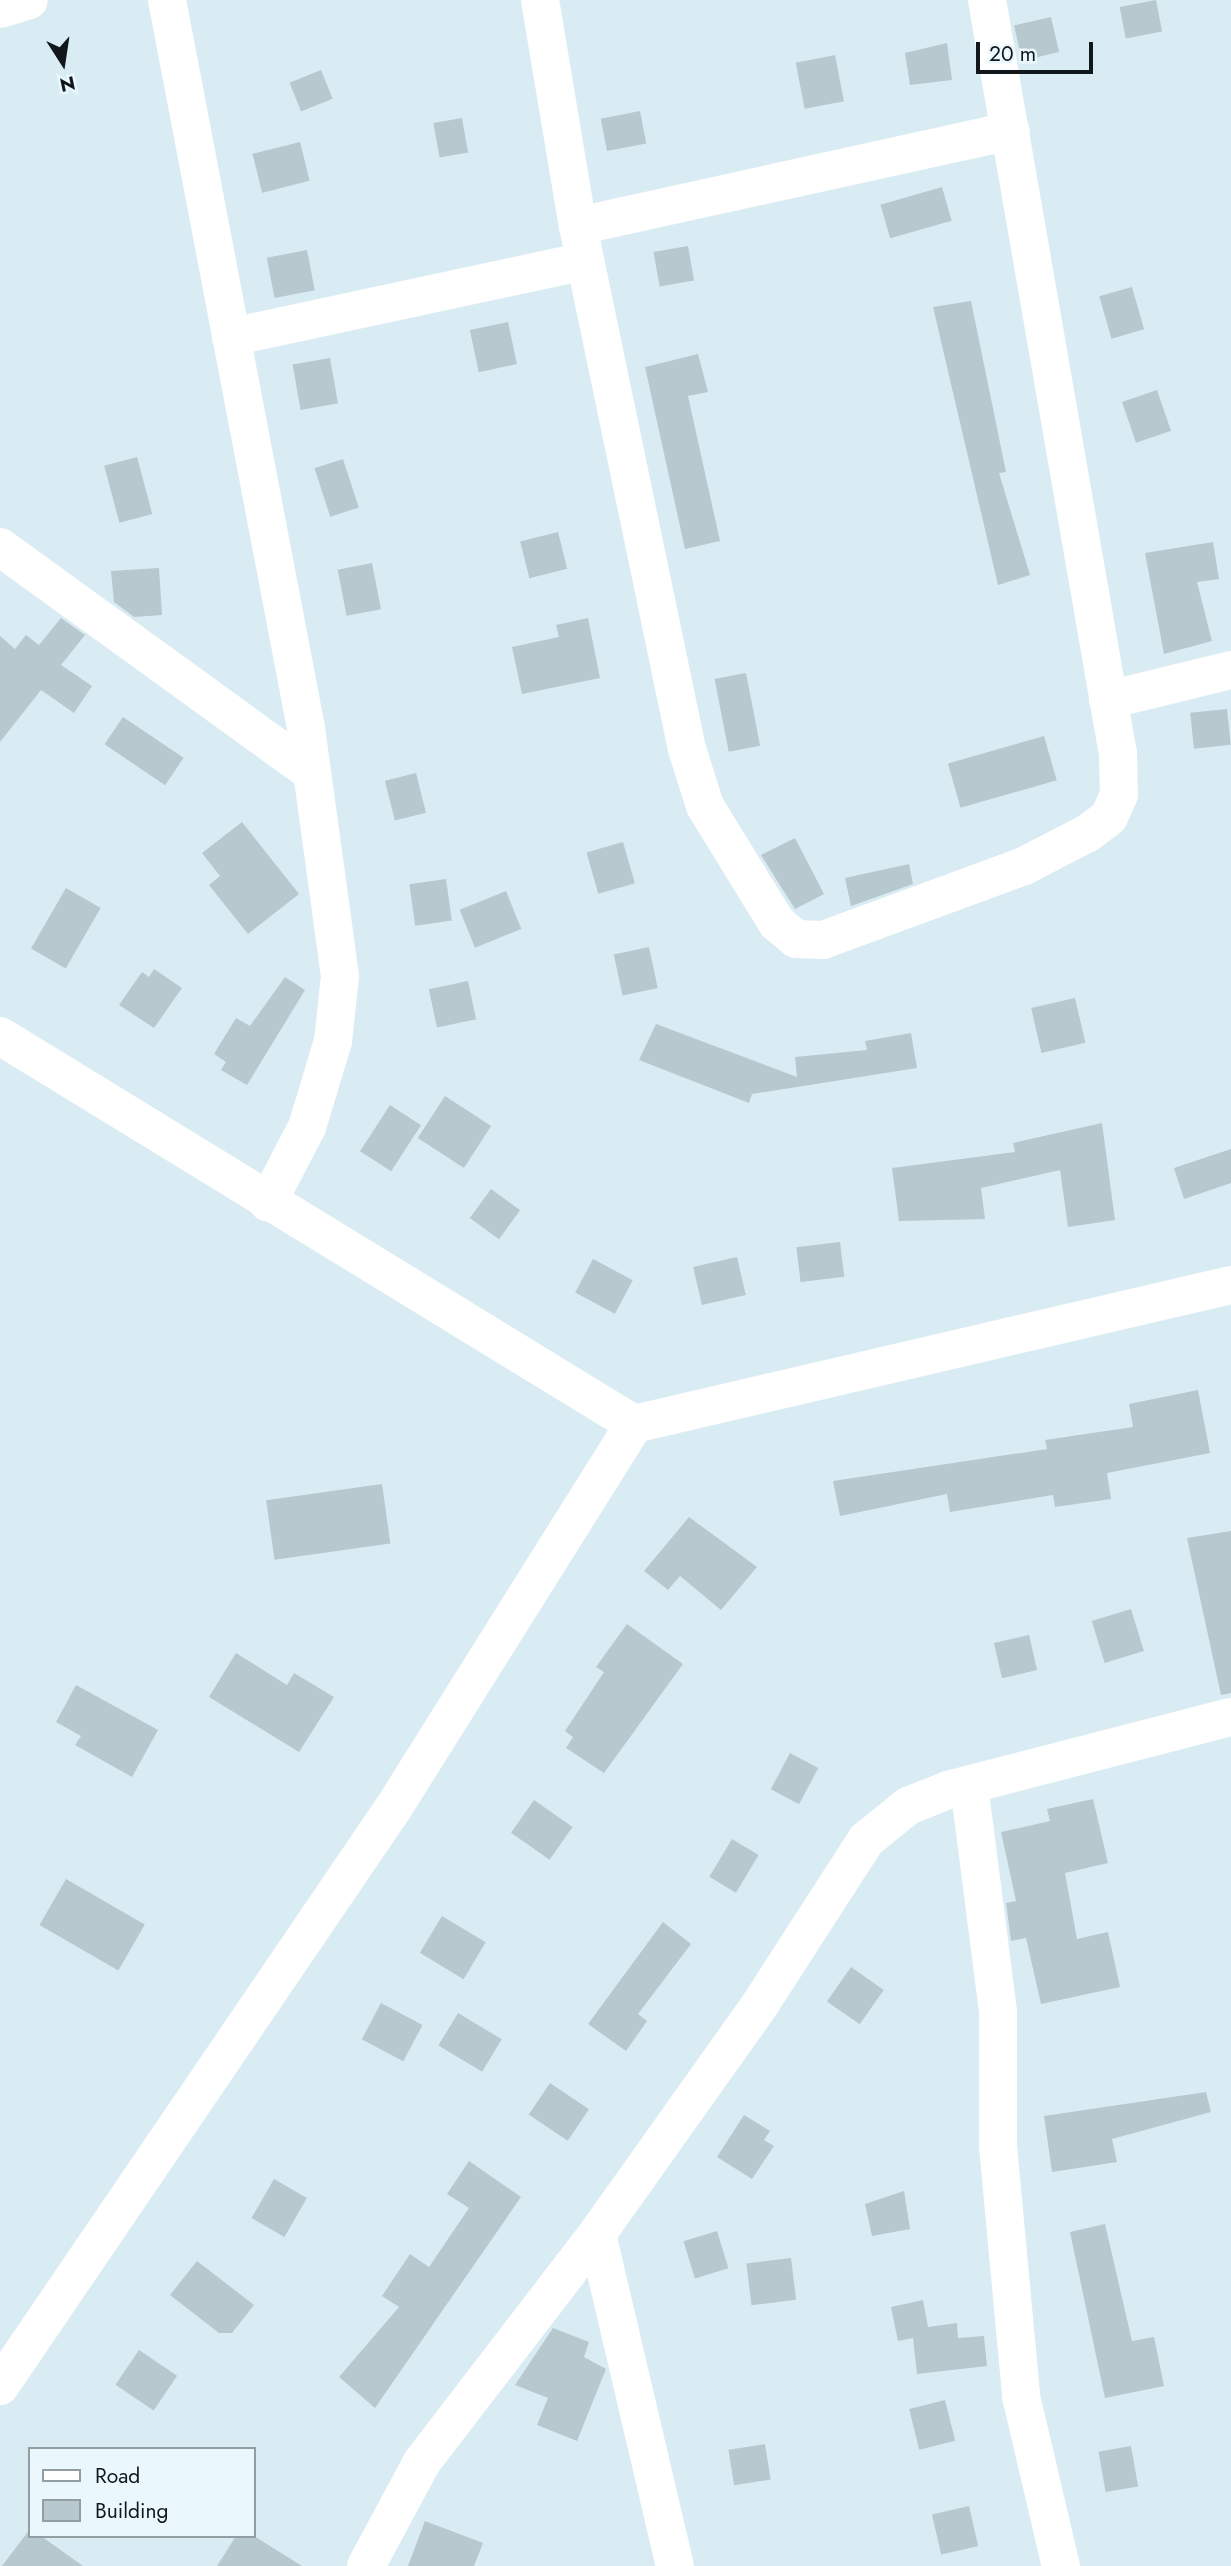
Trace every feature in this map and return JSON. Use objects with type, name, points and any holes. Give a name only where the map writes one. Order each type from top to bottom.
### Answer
[{"type":"street","points":[[0,9],[29,0]]},
{"type":"street","points":[[167,0],[311,772],[340,976],[332,1041],[307,1127],[268,1202]]},
{"type":"street","points":[[540,0],[582,243],[687,749],[705,807],[777,923],[796,939],[823,940],[1024,866],[1088,833],[1109,817],[1119,795],[1108,700],[1012,131],[987,0]]},
{"type":"street","points":[[231,337],[1012,131]]},
{"type":"street","points":[[0,547],[311,772]]},
{"type":"street","points":[[1108,700],[1231,670]]},
{"type":"street","points":[[0,1036],[634,1424],[1231,1286]]},
{"type":"street","points":[[0,2386],[394,1807],[634,1424]]},
{"type":"street","points":[[366,2566],[422,2462],[597,2234],[866,1840],[908,1806],[969,1785],[1231,1717]]},
{"type":"street","points":[[969,1785],[998,2012],[999,2160],[1021,2396],[1061,2566]]},
{"type":"street","points":[[597,2234],[675,2566]]},
{"type":"building","points":[[1156,0],[1162,31],[1126,38],[1120,7]]},
{"type":"building","points":[[1051,17],[1059,52],[1022,61],[1014,26]]},
{"type":"building","points":[[947,43],[952,80],[910,85],[905,53]]},
{"type":"building","points":[[835,55],[844,101],[805,109],[796,63]]},
{"type":"building","points":[[321,70],[333,99],[301,111],[289,83]]},
{"type":"building","points":[[640,111],[646,143],[607,151],[601,119]]},
{"type":"building","points":[[462,118],[468,152],[440,158],[433,123]]},
{"type":"building","points":[[300,142],[310,181],[262,193],[252,154]]},
{"type":"building","points":[[942,187],[952,221],[890,238],[880,205]]},
{"type":"building","points":[[688,246],[694,280],[660,287],[654,252]]},
{"type":"building","points":[[307,250],[315,290],[275,298],[267,258]]},
{"type":"building","points":[[1132,287],[1144,329],[1111,339],[1099,296]]},
{"type":"building","points":[[971,301],[1006,472],[999,473],[1030,575],[998,585],[933,307]]},
{"type":"building","points":[[508,322],[517,364],[479,372],[470,330]]},
{"type":"building","points":[[698,354],[708,392],[688,396],[720,541],[685,549],[645,367]]},
{"type":"building","points":[[330,358],[338,403],[301,410],[293,365]]},
{"type":"building","points":[[1157,390],[1171,431],[1136,443],[1122,402]]},
{"type":"building","points":[[137,457],[152,514],[119,523],[104,466]]},
{"type":"building","points":[[343,459],[359,508],[330,517],[314,468]]},
{"type":"building","points":[[558,532],[567,569],[529,578],[520,541]]},
{"type":"building","points":[[1213,542],[1219,579],[1197,582],[1212,641],[1164,654],[1145,553]]},
{"type":"building","points":[[372,563],[381,609],[347,616],[338,570]]},
{"type":"building","points":[[159,568],[162,615],[134,617],[114,602],[111,571]]},
{"type":"building","points":[[61,618],[85,635],[61,665],[92,686],[74,713],[41,690],[0,742],[0,636],[15,649],[26,635],[39,645]]},
{"type":"building","points":[[588,618],[600,678],[522,694],[512,647],[559,637],[556,625]]},
{"type":"building","points":[[746,673],[760,746],[729,752],[715,679]]},
{"type":"building","points":[[1227,709],[1231,745],[1194,749],[1190,713]]},
{"type":"building","points":[[123,717],[184,758],[165,785],[105,744]]},
{"type":"building","points":[[1044,736],[1057,780],[961,808],[948,764]]},
{"type":"building","points":[[416,773],[426,813],[395,821],[385,781]]},
{"type":"building","points":[[242,822],[299,894],[248,934],[209,885],[220,876],[202,853]]},
{"type":"building","points":[[795,838],[824,894],[795,909],[761,855]]},
{"type":"building","points":[[623,842],[635,883],[598,894],[586,852]]},
{"type":"building","points":[[909,864],[913,884],[851,906],[845,878]]},
{"type":"building","points":[[446,879],[452,921],[415,926],[409,884]]},
{"type":"building","points":[[66,888],[101,908],[66,969],[31,949]]},
{"type":"building","points":[[506,891],[521,929],[475,948],[460,910]]},
{"type":"building","points":[[649,947],[658,988],[623,996],[614,954]]},
{"type":"building","points":[[154,969],[182,988],[154,1028],[119,1005],[142,972],[149,977]]},
{"type":"building","points":[[285,977],[305,990],[247,1085],[221,1070],[226,1062],[214,1054],[236,1018],[250,1026]]},
{"type":"building","points":[[468,981],[476,1019],[437,1027],[429,989]]},
{"type":"building","points":[[1075,998],[1085,1043],[1042,1053],[1031,1008]]},
{"type":"building","points":[[656,1024],[797,1077],[795,1057],[867,1050],[865,1041],[911,1033],[917,1068],[752,1094],[749,1103],[639,1060]]},
{"type":"building","points":[[445,1096],[491,1126],[464,1168],[418,1138]]},
{"type":"building","points":[[390,1105],[421,1125],[391,1171],[360,1151]]},
{"type":"building","points":[[1102,1123],[1115,1220],[1068,1227],[1060,1170],[981,1188],[985,1219],[899,1221],[892,1168],[1015,1152],[1013,1143]]},
{"type":"building","points":[[1231,1149],[1231,1183],[1184,1199],[1174,1168]]},
{"type":"building","points":[[491,1189],[520,1210],[499,1239],[470,1218]]},
{"type":"building","points":[[840,1242],[844,1277],[801,1282],[796,1247]]},
{"type":"building","points":[[737,1257],[746,1295],[702,1305],[693,1267]]},
{"type":"building","points":[[593,1259],[633,1280],[615,1314],[575,1293]]},
{"type":"building","points":[[1198,1390],[1210,1453],[1107,1473],[1111,1499],[1055,1507],[1053,1495],[950,1512],[947,1494],[840,1516],[833,1481],[1047,1449],[1045,1440],[1133,1427],[1129,1404]]},
{"type":"building","points":[[382,1484],[390,1543],[274,1560],[266,1500]]},
{"type":"building","points":[[689,1517],[757,1567],[721,1610],[680,1576],[668,1590],[644,1571]]},
{"type":"building","points":[[1231,1531],[1231,1693],[1221,1695],[1187,1538]]},
{"type":"building","points":[[1131,1609],[1144,1651],[1105,1663],[1092,1621]]},
{"type":"building","points":[[627,1624],[683,1664],[604,1773],[566,1748],[573,1737],[565,1731],[604,1672],[596,1667]]},
{"type":"building","points":[[1029,1635],[1037,1670],[1002,1678],[994,1643]]},
{"type":"building","points":[[236,1653],[287,1685],[294,1673],[334,1697],[299,1752],[209,1697]]},
{"type":"building","points":[[76,1685],[158,1730],[132,1777],[75,1745],[81,1736],[56,1722]]},
{"type":"building","points":[[790,1753],[818,1768],[799,1804],[771,1789]]},
{"type":"building","points":[[1093,1799],[1108,1863],[1065,1873],[1077,1939],[1108,1932],[1120,1987],[1041,2004],[1026,1938],[1011,1941],[1006,1903],[1016,1901],[1001,1832],[1050,1821],[1047,1809]]},
{"type":"building","points":[[534,1800],[573,1827],[550,1860],[511,1833]]},
{"type":"building","points":[[732,1839],[759,1855],[736,1893],[709,1877]]},
{"type":"building","points":[[66,1879],[145,1924],[118,1970],[40,1925]]},
{"type":"building","points":[[442,1916],[486,1942],[464,1979],[420,1953]]},
{"type":"building","points":[[663,1922],[691,1944],[638,2014],[647,2021],[626,2051],[588,2024]]},
{"type":"building","points":[[851,1967],[884,1990],[860,2024],[827,2001]]},
{"type":"building","points":[[381,2003],[422,2025],[403,2061],[362,2039]]},
{"type":"building","points":[[458,2013],[502,2039],[482,2072],[438,2046]]},
{"type":"building","points":[[550,2083],[589,2109],[568,2141],[529,2115]]},
{"type":"building","points":[[1206,2092],[1211,2112],[1112,2139],[1117,2162],[1052,2172],[1044,2116]]},
{"type":"building","points":[[744,2115],[770,2131],[764,2140],[774,2146],[752,2179],[717,2157]]},
{"type":"building","points":[[469,2161],[521,2197],[375,2408],[339,2377],[399,2307],[382,2296],[410,2254],[429,2267],[469,2208],[447,2194]]},
{"type":"building","points":[[274,2179],[307,2198],[284,2237],[252,2218]]},
{"type":"building","points":[[904,2191],[910,2229],[872,2236],[865,2204]]},
{"type":"building","points":[[1105,2224],[1132,2341],[1154,2337],[1164,2386],[1105,2398],[1070,2232]]},
{"type":"building","points":[[717,2231],[728,2268],[695,2279],[684,2241]]},
{"type":"building","points":[[791,2258],[796,2300],[751,2305],[746,2263]]},
{"type":"building","points":[[197,2261],[254,2305],[232,2333],[219,2333],[170,2295]]},
{"type":"building","points":[[923,2300],[928,2327],[957,2323],[958,2338],[984,2336],[987,2366],[917,2374],[913,2338],[898,2341],[891,2307]]},
{"type":"building","points":[[553,2328],[589,2342],[584,2357],[606,2369],[577,2441],[537,2425],[548,2398],[515,2385]]},
{"type":"building","points":[[139,2350],[177,2376],[154,2411],[116,2385]]},
{"type":"building","points":[[945,2400],[955,2441],[919,2450],[909,2409]]},
{"type":"building","points":[[765,2444],[771,2480],[734,2485],[728,2450]]},
{"type":"building","points":[[1131,2446],[1138,2486],[1106,2492],[1099,2452]]},
{"type":"building","points":[[969,2506],[978,2546],[941,2554],[932,2515]]},
{"type":"building","points":[[425,2521],[483,2543],[474,2566],[408,2566]]},
{"type":"building","points":[[28,2532],[28,2538],[44,2538],[83,2566],[2,2566]]},
{"type":"building","points":[[256,2537],[302,2566],[217,2566],[235,2538]]}]
